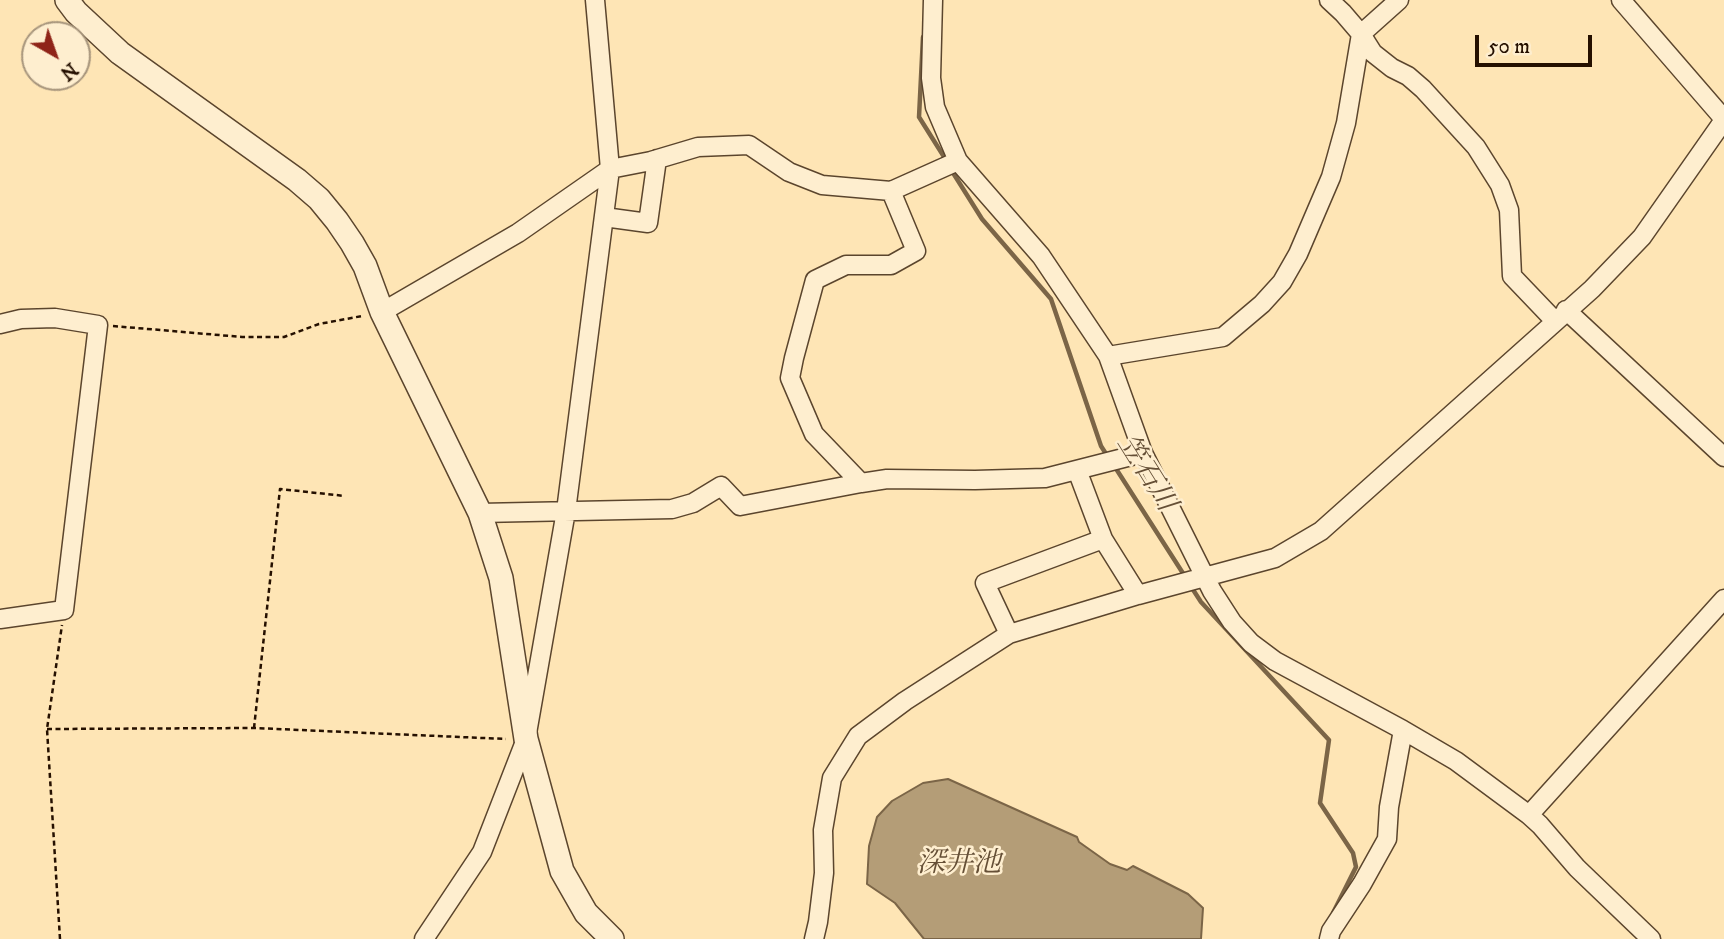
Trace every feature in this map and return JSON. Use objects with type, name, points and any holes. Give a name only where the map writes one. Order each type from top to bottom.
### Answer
[{"type":"street","points":[[67,0],[76,12],[120,53],[297,180],[319,199],[352,243],[365,266],[382,312],[480,513],[501,578],[526,739],[562,871],[586,913],[612,939]]},
{"type":"street","points":[[425,939],[482,852],[526,739],[566,511],[610,169],[595,0]]},
{"type":"street","points":[[933,0],[931,78],[935,107],[958,161],[1041,256],[1108,356],[1143,453],[1212,591],[1232,622],[1251,643],[1275,661],[1456,761],[1529,815],[1577,868],[1651,939]]},
{"type":"street","points":[[1329,0],[1361,34],[1373,53],[1423,89],[1476,147],[1500,185],[1509,210],[1512,276],[1724,457]]},
{"type":"street","points":[[1108,356],[1223,337],[1262,304],[1282,282],[1298,254],[1331,177],[1346,123],[1361,34],[1399,0]]},
{"type":"street","points":[[814,939],[824,873],[823,830],[832,778],[858,736],[905,701],[1009,634],[1275,558],[1321,531],[1592,289],[1642,237],[1724,119],[1621,0]]},
{"type":"street","points":[[382,312],[518,233],[610,169],[698,147],[749,145],[789,172],[822,185],[891,191],[958,161]]},
{"type":"street","points":[[604,218],[648,223],[657,159]]},
{"type":"street","points":[[862,483],[814,434],[790,378],[815,280],[846,265],[891,265],[916,251],[891,191]]},
{"type":"street","points":[[0,324],[21,319],[55,318],[98,325],[64,610],[0,619]]},
{"type":"street","points":[[480,513],[672,509],[693,503],[721,486],[740,506],[887,479],[1045,478],[1143,453]]},
{"type":"street","points":[[1077,470],[1102,539],[1138,595]]},
{"type":"street","points":[[1009,634],[985,583],[1102,539]]},
{"type":"street","points":[[1529,815],[1724,598]]},
{"type":"street","points":[[1329,939],[1331,931],[1387,839],[1389,807],[1403,730]]},
{"type":"path","points":[[98,325],[242,337],[285,337],[319,324],[382,312]]},
{"type":"path","points":[[254,728],[280,489],[345,496]]},
{"type":"path","points":[[60,939],[47,729],[64,610]]},
{"type":"path","points":[[47,729],[254,728],[526,739]]},
{"type":"water","name":"深井池","points":[[948,779],[1077,837],[1079,842],[1110,864],[1127,870],[1133,866],[1188,894],[1203,908],[1201,939],[924,939],[895,903],[867,884],[869,846],[877,817],[892,801],[923,783]]},
{"type":"waterway","name":"笠石川","points":[[923,37],[919,117],[946,160]]},
{"type":"waterway","name":"笠石川","points":[[950,168],[982,219],[1051,299],[1101,446],[1108,457]]},
{"type":"waterway","name":"笠石川","points":[[1113,464],[1186,578]]},
{"type":"waterway","name":"笠石川","points":[[1190,585],[1201,602],[1329,740],[1320,803],[1353,853],[1356,867],[1333,913]]}]
